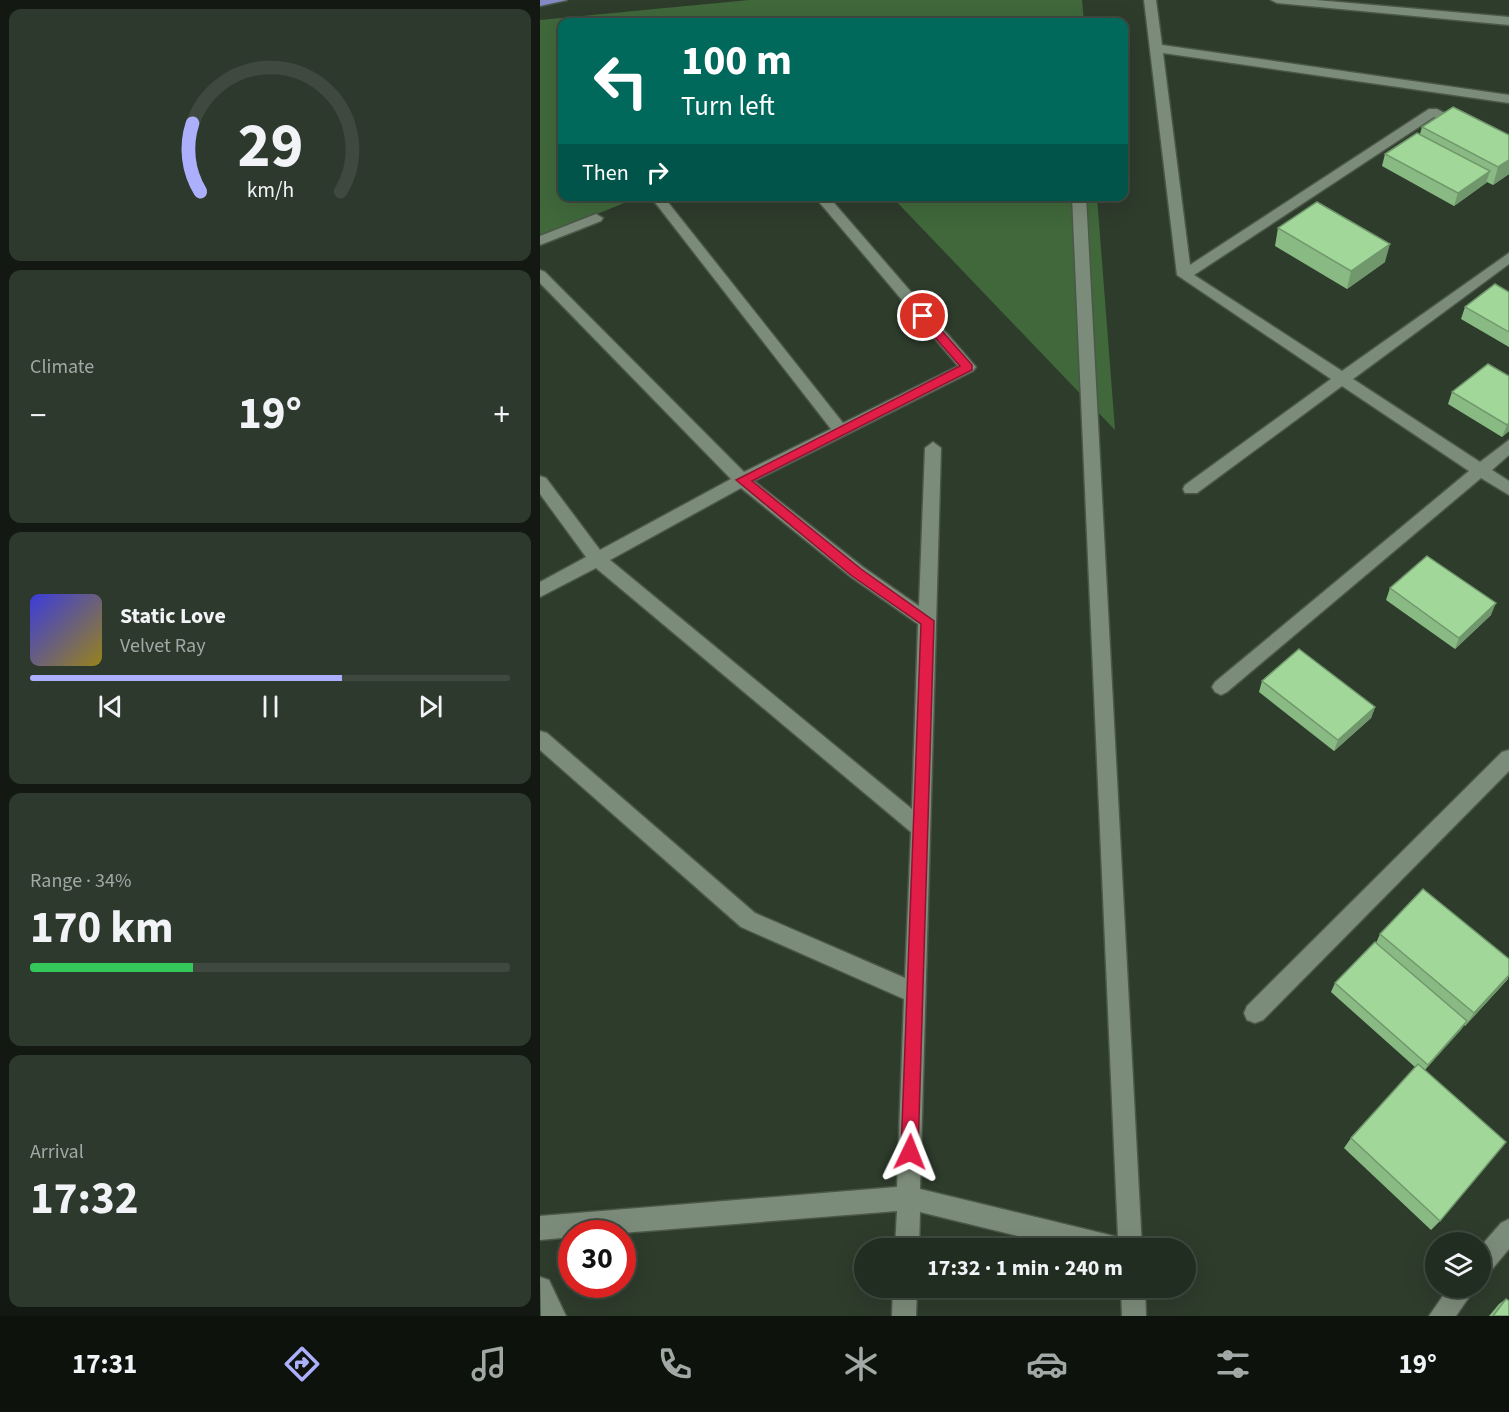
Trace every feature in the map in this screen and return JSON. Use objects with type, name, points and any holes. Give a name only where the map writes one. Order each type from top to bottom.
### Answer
[{"type":"main road","points":[[540,3],[561,0]]},
{"type":"street","points":[[1150,0],[1184,274],[1509,489]]},
{"type":"street","points":[[1277,0],[1509,21]]},
{"type":"street","points":[[1156,48],[1509,99]]},
{"type":"street","points":[[1184,274],[1433,112],[1471,131]]},
{"type":"street","points":[[660,201],[841,431]]},
{"type":"street","points":[[540,590],[742,480],[968,368],[824,201]]},
{"type":"street","points":[[1079,201],[1130,1238]]},
{"type":"street","points":[[540,241],[596,218]]},
{"type":"street","points":[[1191,489],[1509,257]]},
{"type":"street","points":[[540,275],[742,480],[857,572],[927,621]]},
{"type":"street","points":[[1221,687],[1509,446]]},
{"type":"street","points":[[907,1238],[933,448]]},
{"type":"street","points":[[540,482],[597,559],[920,828]]},
{"type":"street","points":[[540,739],[748,920],[915,993]]},
{"type":"street","points":[[1255,1013],[1509,758]]},
{"type":"street","points":[[540,1228],[908,1198],[1074,1238]]},
{"type":"street","points":[[1491,1253],[1509,1231]]},
{"type":"street","points":[[540,1289],[554,1316]]},
{"type":"street","points":[[904,1316],[905,1298]]},
{"type":"street","points":[[1133,1298],[1134,1316]]},
{"type":"street","points":[[1441,1316],[1455,1298]]},
{"type":"green space","points":[[749,0],[1082,0],[1084,18],[561,18]]},
{"type":"green space","points":[[558,18],[558,201],[629,201],[540,237],[540,20]]},
{"type":"green space","points":[[896,201],[1097,201],[1115,430]]},
{"type":"building","points":[[1453,107],[1509,135],[1509,160],[1498,167],[1422,127]]},
{"type":"building","points":[[1417,133],[1490,171],[1458,193],[1385,154]]},
{"type":"building","points":[[1317,202],[1390,244],[1351,271],[1278,228]]},
{"type":"building","points":[[1495,284],[1509,292],[1509,332],[1465,307]]},
{"type":"building","points":[[1488,364],[1509,376],[1509,423],[1507,425],[1452,392]]},
{"type":"building","points":[[1427,556],[1496,603],[1459,638],[1390,588]]},
{"type":"building","points":[[1299,649],[1375,707],[1338,740],[1262,681]]},
{"type":"building","points":[[1423,889],[1509,959],[1509,975],[1474,1013],[1380,934]]},
{"type":"building","points":[[1375,942],[1467,1021],[1428,1065],[1335,983]]},
{"type":"building","points":[[1418,1064],[1506,1142],[1440,1221],[1351,1138]]},
{"type":"building","points":[[1506,1299],[1509,1301],[1509,1316],[1493,1316]]},
{"type":"route","points":[[910,1152],[927,621],[857,572],[742,480],[968,368],[923,316]]}]
